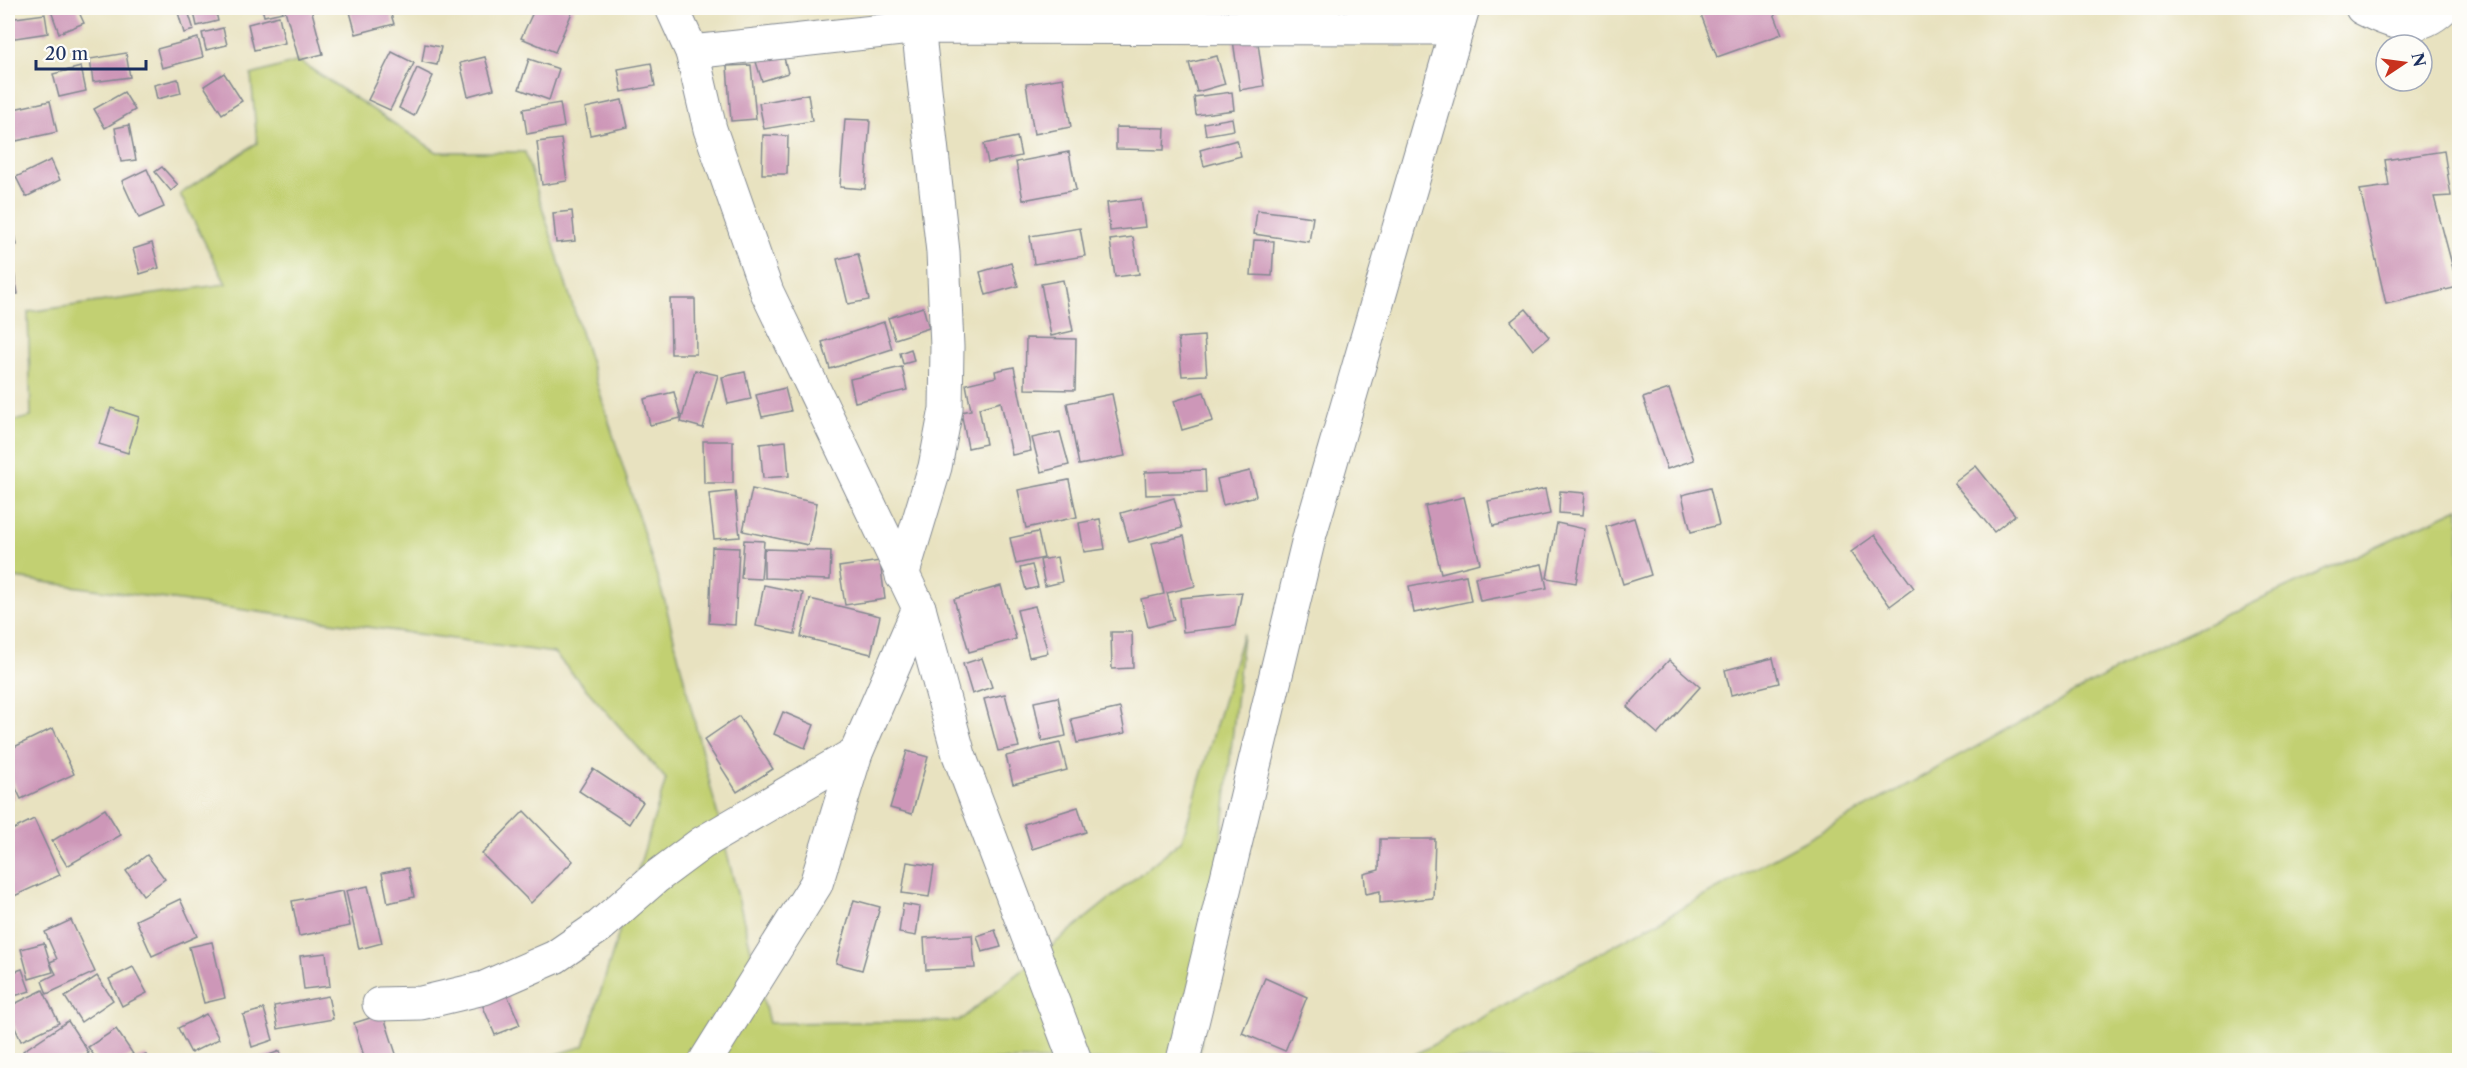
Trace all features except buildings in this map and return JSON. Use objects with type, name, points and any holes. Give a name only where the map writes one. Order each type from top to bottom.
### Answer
[{"type":"street","points":[[672,8],[692,52],[710,129],[767,292],[919,608],[960,755],[1011,896],[1075,1060]]},
{"type":"street","points":[[2362,8],[2403,24],[2419,23],[2431,19],[2443,8]]},
{"type":"street","points":[[692,52],[917,17],[1460,18],[1310,534],[1183,1060]]},
{"type":"street","points":[[902,576],[935,467],[946,409],[947,347],[943,252],[917,17]]},
{"type":"street","points":[[706,1060],[816,884],[856,753],[919,608]]},
{"type":"street","points":[[379,1004],[421,1003],[484,988],[555,957],[600,926],[655,878],[702,843],[856,753]]},
{"type":"green space","points":[[299,61],[437,152],[525,152],[665,602],[769,1023],[959,1021],[1182,840],[1243,634],[1199,1060],[539,1060],[584,1046],[666,779],[554,653],[8,577],[8,422],[31,417],[28,312],[226,284],[180,194],[257,143],[251,75]]},
{"type":"green space","points":[[2459,508],[2459,1060],[1405,1060],[2160,646]]}]
